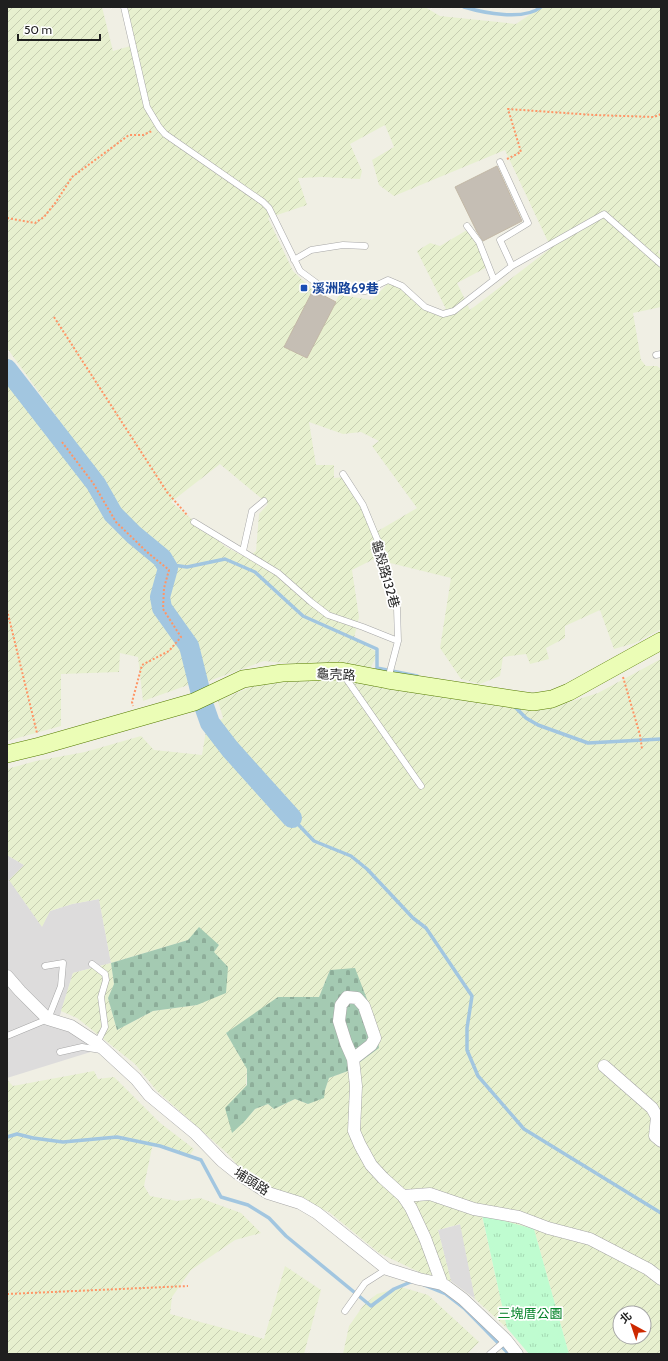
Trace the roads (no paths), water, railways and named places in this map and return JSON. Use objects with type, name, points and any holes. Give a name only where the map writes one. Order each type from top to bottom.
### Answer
[{"type":"street","name":"龜壳路","points":[[7,754],[194,702],[243,679],[282,673],[341,671],[388,680],[533,702],[552,699],[569,692],[619,665],[661,640]]},
{"type":"street","name":"埔頭路","points":[[7,976],[48,1019],[71,1026],[100,1046],[136,1079],[149,1094],[195,1133],[222,1161],[237,1173],[268,1193],[300,1203],[317,1213],[388,1269],[419,1279],[442,1284],[463,1300],[506,1340],[517,1354]]},
{"type":"street","points":[[353,1058],[356,1086],[354,1131],[360,1146],[371,1165],[382,1178],[403,1196],[411,1208],[425,1238],[442,1284]]},
{"type":"street","points":[[604,1066],[652,1108],[657,1117],[655,1136],[661,1141]]},
{"type":"street","points":[[403,1196],[430,1194],[474,1209],[519,1217],[548,1228],[590,1239],[648,1269],[661,1279]]},
{"type":"lane","points":[[124,7],[147,107],[159,127],[165,134],[266,205],[269,208],[300,271],[318,285],[338,289],[365,291],[388,280],[402,286],[424,307],[443,314],[454,311],[512,266],[604,214],[661,264]]},
{"type":"lane","points":[[500,162],[528,223],[500,240],[512,266]]},
{"type":"lane","points":[[467,226],[479,242],[494,280]]},
{"type":"lane","points":[[294,260],[311,250],[343,245],[365,246]]},
{"type":"lane","name":"龜殼路132巷","points":[[343,474],[363,505],[380,546],[397,608],[398,641],[388,680]]},
{"type":"lane","points":[[243,551],[252,511],[264,501]]},
{"type":"lane","points":[[194,522],[278,573],[328,615],[398,641]]},
{"type":"lane","points":[[341,671],[421,786]]},
{"type":"lane","points":[[7,1036],[48,1019],[62,986],[63,963],[45,966]]},
{"type":"lane","points":[[60,1052],[82,1047],[100,1046],[105,1027],[101,998],[106,980],[105,974],[92,964]]},
{"type":"lane","points":[[345,1311],[365,1283],[388,1269]]},
{"type":"lane","points":[[490,1354],[506,1340]]},
{"type":"waterway","points":[[464,7],[482,12],[514,15],[525,14],[541,7]]},
{"type":"waterway","points":[[7,369],[96,484],[113,514],[134,535],[162,558],[168,568],[160,597],[162,608],[189,646],[204,706],[210,723],[230,749],[292,818]]},
{"type":"waterway","points":[[165,564],[187,567],[225,559],[255,572],[303,616],[377,649],[377,668],[417,676]]},
{"type":"waterway","points":[[513,705],[526,718],[538,725],[588,743],[661,739]]},
{"type":"waterway","points":[[292,818],[314,841],[351,856],[367,869],[413,918],[426,928],[472,996],[467,1028],[467,1050],[478,1076],[524,1129],[661,1213]]},
{"type":"waterway","points":[[7,1137],[17,1134],[63,1142],[117,1137],[160,1146],[201,1160],[221,1197],[248,1205],[269,1218],[286,1236],[371,1306],[394,1289],[413,1281]]},
{"type":"waterway","points":[[424,1285],[446,1294],[464,1308],[509,1354]]},
{"type":"place","name":"溪洲路69巷","points":[[304,288]]},
{"type":"park label","name":"三塊厝公園","points":[[530,1313]]}]
